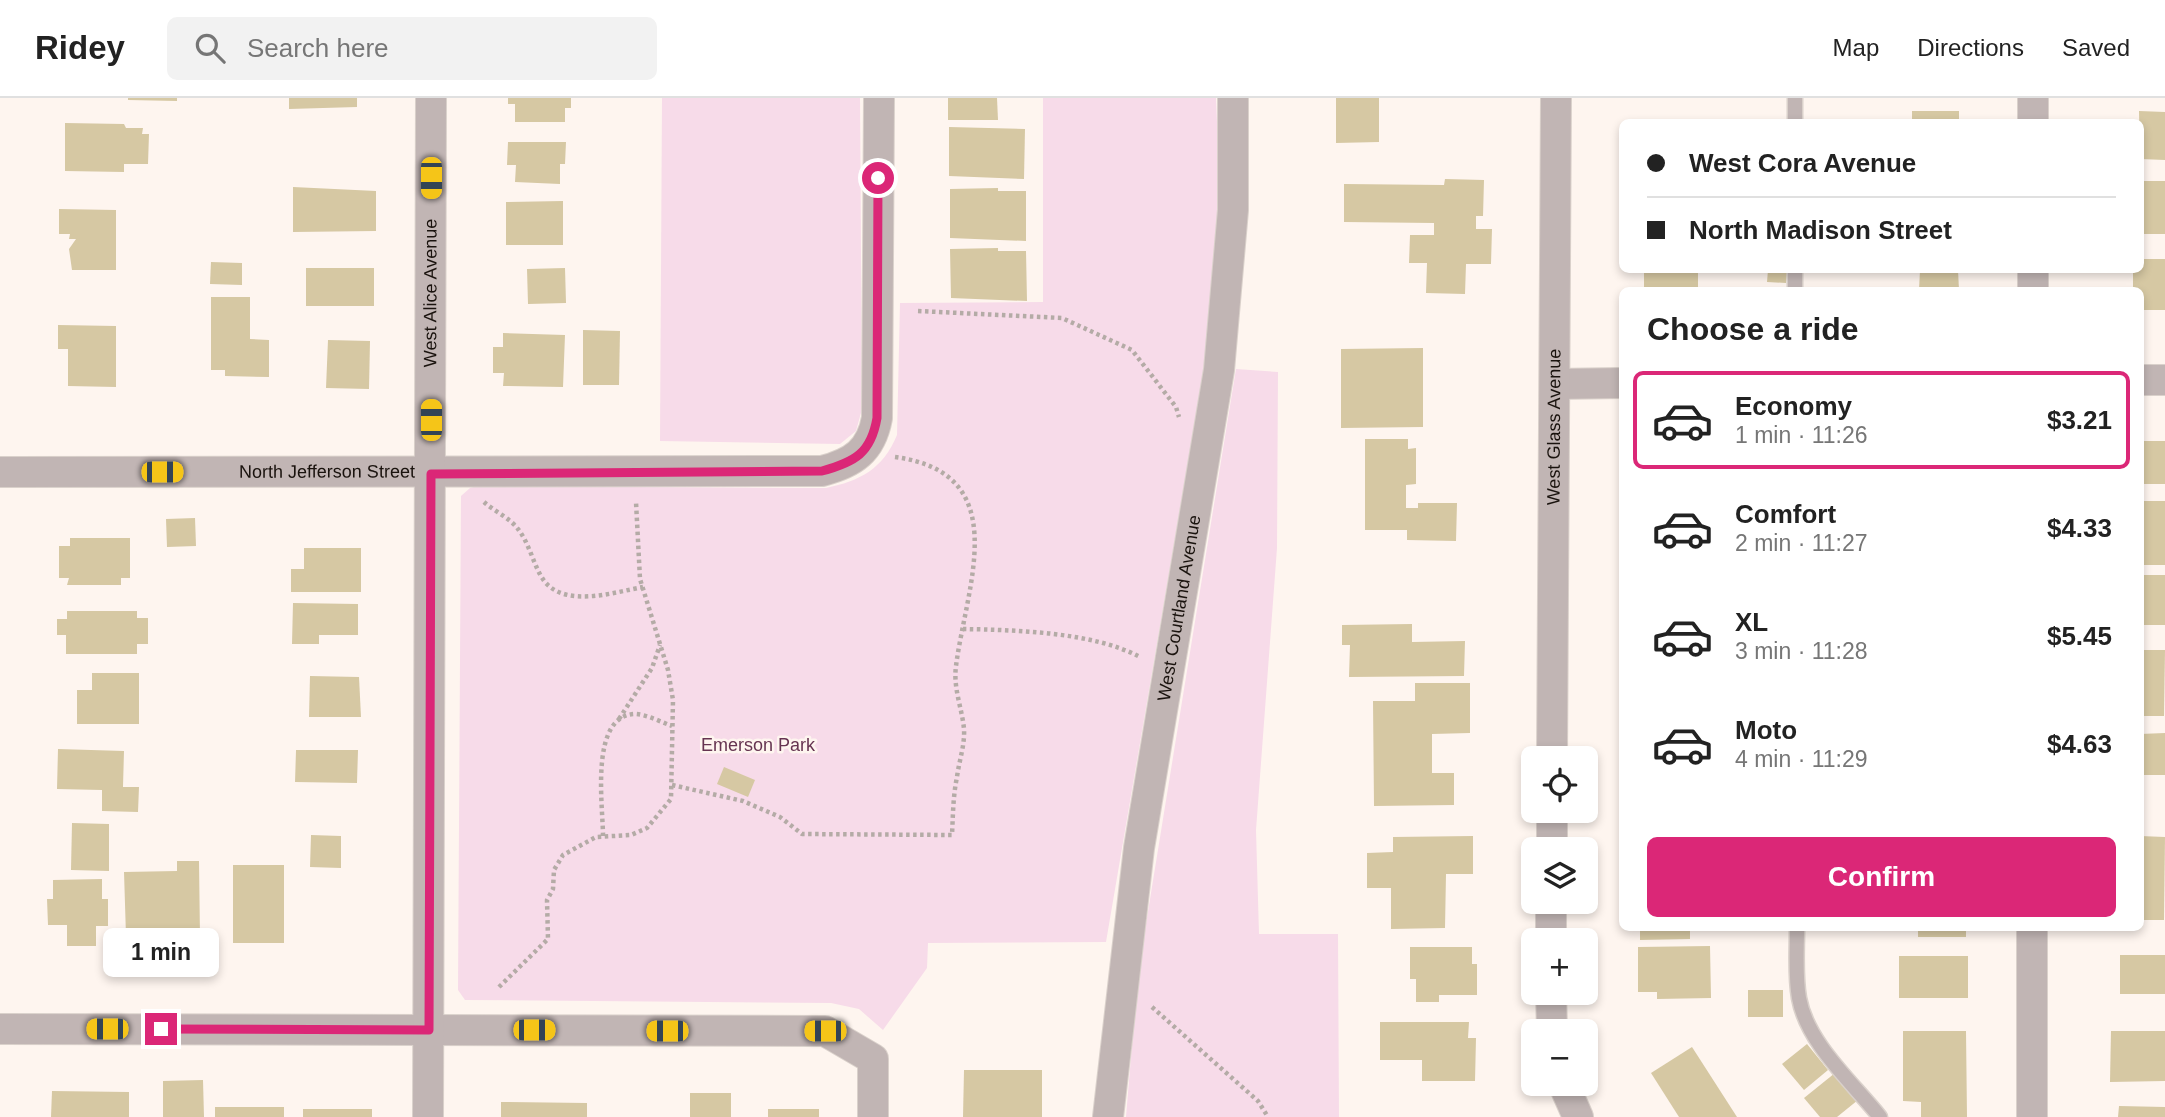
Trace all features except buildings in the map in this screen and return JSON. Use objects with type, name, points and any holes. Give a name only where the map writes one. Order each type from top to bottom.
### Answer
[{"type":"street","name":"West Alice Avenue","points":[[428,1117],[431,98]]},
{"type":"street","name":"North Jefferson Street","points":[[0,472],[431,474],[822,471],[843,466],[860,456],[874,437],[877,418],[878,98]]},
{"type":"street","name":"West Courtland Avenue","points":[[1108,1117],[1139,848],[1219,370],[1233,210],[1233,98]]},
{"type":"street","name":"West Glass Avenue","points":[[1552,746],[1556,98]]},
{"type":"street","points":[[2033,98],[2033,119]]},
{"type":"street","points":[[2144,380],[2165,380]]},
{"type":"street","points":[[1555,384],[1619,383]]},
{"type":"street","points":[[2032,931],[2032,1117]]},
{"type":"street","points":[[0,1028],[825,1031],[873,1059],[873,1117]]},
{"type":"street","points":[[1569,1096],[1578,1117]]},
{"type":"lane","points":[[1796,98],[1796,119]]},
{"type":"lane","points":[[1797,931],[1798,986],[1804,1014],[1817,1039],[1880,1117]]},
{"type":"path","points":[[918,311],[1062,318],[1132,349],[1176,407],[1180,420]]},
{"type":"path","points":[[672,785],[705,790],[743,801],[780,817],[802,834],[953,835],[953,802],[964,730],[956,692],[956,668],[977,550],[976,528],[969,506],[940,468],[922,461],[895,457]]},
{"type":"path","points":[[499,987],[548,939],[547,900],[553,889],[554,870],[563,855],[576,845],[603,836],[631,835],[647,828],[671,799],[673,700],[643,587],[636,549],[636,491]]},
{"type":"path","points":[[479,498],[517,527],[544,580],[556,591],[573,596],[601,595],[643,587]]},
{"type":"path","points":[[963,629],[1003,630],[1120,646],[1150,662],[1170,667]]},
{"type":"path","points":[[603,836],[603,747],[608,731],[619,719],[652,668],[660,645]]},
{"type":"path","points":[[619,719],[635,714],[672,726]]},
{"type":"path","points":[[1151,1006],[1258,1101],[1268,1117]]},
{"type":"green space","points":[[662,98],[860,98],[862,409],[856,431],[840,444],[660,441]]},
{"type":"green space","name":"Emerson Park","points":[[1043,98],[1216,98],[1221,218],[1203,374],[1106,942],[928,943],[927,968],[883,1030],[859,1009],[831,1003],[465,1000],[458,990],[461,496],[477,486],[826,488],[849,482],[869,472],[885,457],[897,435],[900,303],[1043,302]]},
{"type":"green space","points":[[1236,369],[1278,372],[1277,548],[1256,830],[1259,934],[1338,934],[1339,1117],[1126,1117],[1138,973]]},
{"type":"route","points":[[161,1029],[429,1030],[431,474],[822,471],[843,466],[860,456],[874,437],[877,418],[878,178]]}]
